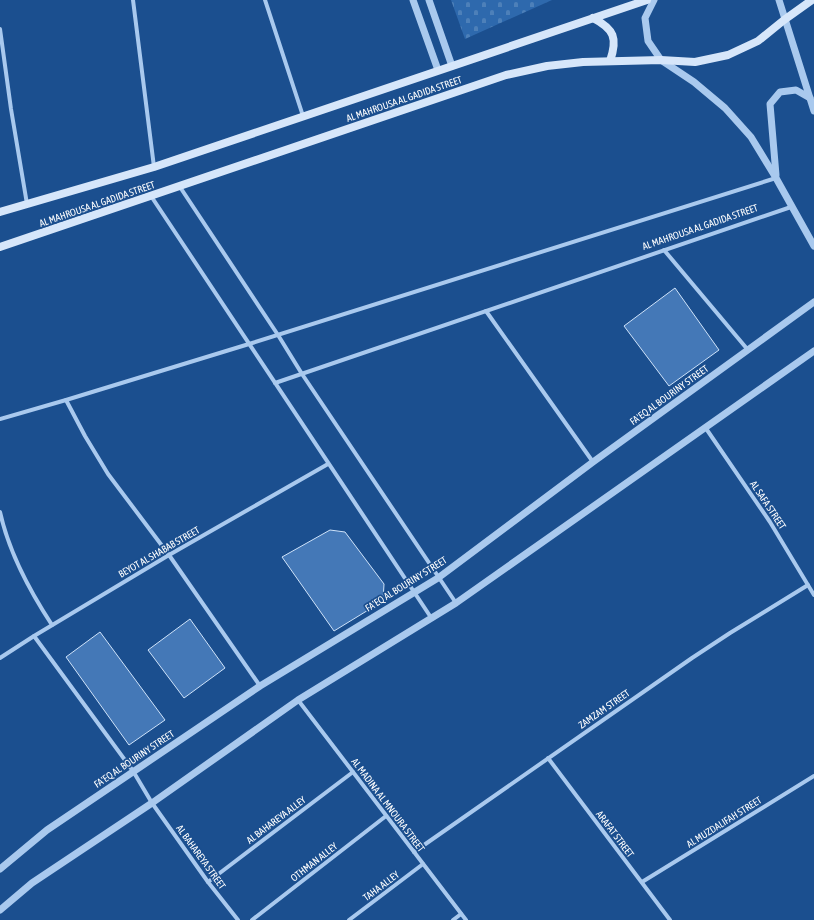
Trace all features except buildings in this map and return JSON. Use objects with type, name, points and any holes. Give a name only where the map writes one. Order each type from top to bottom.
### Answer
[{"type":"main road","name":"AL MAHROUSA AL GADIDA STREET","points":[[0,212],[154,167],[647,0]]},
{"type":"main road","name":"AL MAHROUSA AL GADIDA STREET","points":[[0,247],[506,75],[547,66],[610,61],[661,60],[695,62],[728,55],[758,41],[812,0]]},
{"type":"main road","points":[[593,18],[605,24],[612,35],[614,48],[610,61]]},
{"type":"street","points":[[133,0],[154,167]]},
{"type":"street","points":[[265,0],[303,116]]},
{"type":"street","points":[[413,0],[438,70]]},
{"type":"street","points":[[429,0],[452,66]]},
{"type":"street","points":[[654,0],[646,18],[648,41],[661,60],[694,82],[725,108],[751,137],[814,246]]},
{"type":"street","points":[[779,0],[784,20],[814,111]]},
{"type":"street","points":[[0,29],[11,109],[27,205]]},
{"type":"street","points":[[776,178],[770,104],[780,92],[796,90],[810,98]]},
{"type":"street","points":[[0,419],[278,335],[776,178]]},
{"type":"street","points":[[180,187],[278,335],[302,374],[456,603]]},
{"type":"street","points":[[151,196],[432,619]]},
{"type":"street","name":"AL MAHROUSA AL GADIDA STREET","points":[[275,383],[791,206]]},
{"type":"street","points":[[664,250],[748,350]]},
{"type":"street","name":"FA'EQ AL BOURINY STREET","points":[[0,869],[47,830],[260,686],[438,578],[594,462],[814,302]]},
{"type":"street","points":[[486,311],[594,462]]},
{"type":"street","points":[[0,910],[32,883],[152,803],[298,700],[456,603],[814,351]]},
{"type":"street","points":[[66,400],[108,474],[169,555],[260,686]]},
{"type":"street","name":"AL SAFA STREET","points":[[705,427],[770,522],[814,595]]},
{"type":"street","name":"BEYOT AL SHABAB STREET","points":[[0,658],[169,555],[328,464]]},
{"type":"street","points":[[0,512],[21,573],[52,625]]},
{"type":"street","name":"ZAMZAM STREET","points":[[414,852],[692,658],[808,585]]},
{"type":"street","name":"AL BAHAREYA STREET","points":[[34,636],[133,771],[152,803],[208,882],[238,920]]},
{"type":"street","name":"AL MADINA AL MNOURA STREET","points":[[298,700],[466,920]]},
{"type":"street","name":"ARAFAT STREET","points":[[548,758],[670,920]]},
{"type":"street","name":"AL BAHAREYA ALLEY","points":[[208,882],[352,772]]},
{"type":"street","name":"AL MUZDALIFAH STREET","points":[[642,882],[814,776]]},
{"type":"street","name":"OTHMAN ALLEY","points":[[252,920],[386,816]]},
{"type":"street","name":"TAHA ALLEY","points":[[349,920],[423,864]]},
{"type":"street","points":[[453,920],[461,914]]},
{"type":"green space","points":[[451,0],[552,0],[465,39]]}]
